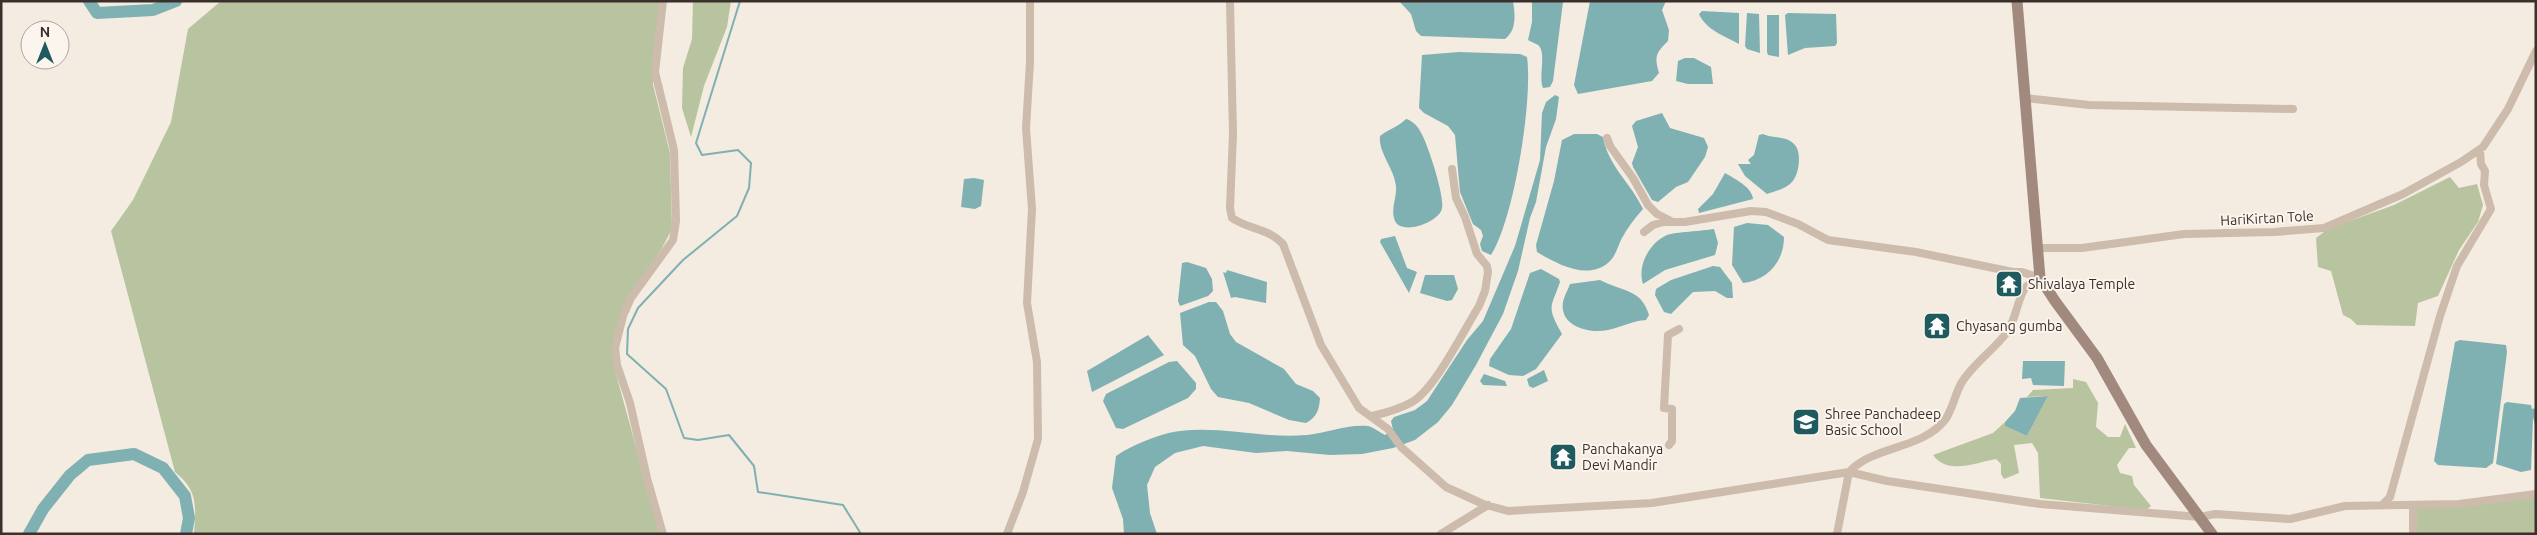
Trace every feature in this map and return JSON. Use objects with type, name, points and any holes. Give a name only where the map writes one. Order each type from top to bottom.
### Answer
[{"type":"street","points":[[663,1],[656,72],[674,150],[676,221],[673,240],[631,298],[623,316],[615,348],[617,365],[630,403],[647,478],[663,534]]},
{"type":"street","points":[[1007,534],[1023,492],[1038,439],[1037,362],[1027,304],[1032,209],[1026,128],[1030,62],[1030,1]]},
{"type":"street","points":[[1230,1],[1233,134],[1230,208],[1232,218],[1243,225],[1273,234],[1283,244],[1321,345],[1360,408],[1388,429],[1401,447],[1446,487],[1488,505],[1508,511],[1652,503],[1849,472],[1887,481],[2040,504],[2200,517],[2215,514],[2290,519],[2345,506],[2460,504],[2536,494]]},
{"type":"street","points":[[2017,1],[2040,278],[2054,301],[2097,358],[2146,445],[2211,533]]},
{"type":"street","points":[[2382,506],[2390,497],[2440,316],[2457,266],[2491,209],[2484,185],[2485,171],[2481,164],[2480,150],[2508,109],[2536,51]]},
{"type":"street","points":[[2025,98],[2089,106],[2293,109]]},
{"type":"street","points":[[1607,138],[1610,146],[1633,178],[1648,206],[1657,214],[1673,222]]},
{"type":"street","name":"HariKirtan Tole","points":[[2037,248],[2082,248],[2184,234],[2274,232],[2324,228],[2403,194],[2480,150]]},
{"type":"street","points":[[1372,416],[1392,411],[1413,402],[1426,391],[1479,306],[1485,291],[1487,266],[1477,254],[1465,217],[1456,198],[1452,169]]},
{"type":"street","points":[[1644,232],[1653,225],[1751,211],[1766,212],[1798,224],[1828,240],[1916,252],[2013,272],[2022,272],[2040,278]]},
{"type":"street","points":[[1836,534],[1849,472],[1872,458],[1914,442],[1935,430],[1946,419],[1963,381],[1994,349],[2009,328],[2026,287],[2040,278]]},
{"type":"street","points":[[1669,445],[1672,441],[1672,408],[1664,408],[1666,346],[1668,335],[1679,330]]},
{"type":"street","points":[[1441,534],[1488,505]]},
{"type":"street","points":[[2413,505],[2413,534]]},
{"type":"green space","points":[[221,1],[660,1],[653,85],[670,153],[672,229],[662,248],[625,304],[614,367],[660,534],[194,534],[194,499],[188,486],[175,472],[111,231],[133,200],[171,122],[188,29]]},
{"type":"green space","points":[[693,1],[731,1],[727,27],[704,86],[691,137],[682,108],[683,68],[692,39]]},
{"type":"green space","points":[[2450,177],[2459,188],[2477,184],[2483,205],[2478,222],[2459,250],[2438,296],[2418,303],[2415,326],[2357,325],[2343,315],[2331,271],[2318,267],[2316,238],[2328,229],[2394,205]]},
{"type":"green space","points":[[2073,379],[2086,382],[2098,403],[2096,427],[2108,437],[2120,437],[2125,424],[2136,448],[2129,448],[2117,465],[2120,473],[2132,476],[2134,485],[2151,506],[2146,510],[2040,498],[2038,453],[2032,443],[2014,445],[2019,473],[2004,479],[2001,474],[2001,464],[1996,459],[1971,465],[1954,466],[1946,465],[1933,455],[1993,433],[2005,422],[2005,426],[2027,436],[2048,396],[2027,397],[2033,390],[2073,388]]},
{"type":"green space","points":[[2536,496],[2536,529],[2530,534],[2417,534],[2416,508]]},
{"type":"water","points":[[1399,1],[1513,1],[1515,16],[1512,31],[1505,39],[1421,36],[1416,31],[1411,14]]},
{"type":"water","points":[[1532,1],[1563,2],[1553,81],[1550,87],[1543,88],[1541,48],[1528,40],[1532,22]]},
{"type":"water","points":[[1590,1],[1666,1],[1662,10],[1669,30],[1668,41],[1657,55],[1659,73],[1652,81],[1578,94],[1574,85]]},
{"type":"water","points":[[1702,11],[1739,13],[1739,44],[1716,32],[1706,24],[1699,14]]},
{"type":"water","points":[[1747,13],[1759,14],[1760,53],[1747,49],[1745,46]]},
{"type":"water","points":[[1788,13],[1836,14],[1837,43],[1835,46],[1805,48],[1788,55],[1785,15]]},
{"type":"water","points":[[1767,15],[1779,15],[1779,57],[1768,55],[1767,52]]},
{"type":"water","points":[[1459,52],[1520,54],[1527,57],[1527,101],[1520,159],[1507,215],[1491,255],[1482,251],[1480,244],[1483,236],[1481,230],[1473,224],[1460,192],[1455,135],[1448,126],[1424,113],[1419,108],[1422,55]]},
{"type":"water","points":[[1685,58],[1694,58],[1711,67],[1713,84],[1688,84],[1676,81],[1678,61]]},
{"type":"water","points":[[1555,95],[1559,97],[1556,119],[1546,147],[1536,202],[1530,218],[1518,271],[1503,314],[1452,405],[1438,422],[1415,440],[1393,448],[1362,454],[1330,455],[1287,451],[1256,453],[1203,446],[1175,453],[1155,467],[1147,485],[1150,513],[1157,534],[1124,534],[1123,519],[1112,488],[1116,456],[1138,444],[1172,432],[1196,430],[1291,436],[1315,434],[1345,427],[1368,426],[1385,435],[1393,430],[1391,421],[1394,417],[1415,410],[1427,401],[1467,340],[1483,321],[1515,246],[1540,160],[1542,113],[1546,102]]},
{"type":"water","points":[[1662,113],[1670,128],[1704,138],[1708,147],[1705,157],[1688,182],[1676,187],[1658,202],[1652,200],[1633,167],[1632,163],[1638,147],[1632,126],[1636,121]]},
{"type":"water","points":[[1406,119],[1416,125],[1427,146],[1435,169],[1442,202],[1440,213],[1435,218],[1412,227],[1399,225],[1395,221],[1393,208],[1396,191],[1395,180],[1380,142],[1380,136]]},
{"type":"water","points":[[1574,134],[1597,134],[1603,137],[1615,166],[1643,209],[1627,230],[1611,260],[1601,268],[1592,270],[1573,269],[1554,261],[1537,252],[1536,245],[1554,181],[1562,140]]},
{"type":"water","points":[[1759,135],[1784,138],[1792,142],[1797,149],[1799,158],[1799,164],[1792,182],[1784,188],[1767,194],[1745,176],[1738,164],[1751,164],[1748,160],[1754,155]]},
{"type":"water","points":[[1725,173],[1746,187],[1753,199],[1699,213],[1698,209],[1713,194]]},
{"type":"water","points":[[964,179],[984,180],[981,206],[975,209],[961,207]]},
{"type":"water","points":[[1747,223],[1768,225],[1784,237],[1781,254],[1772,269],[1760,278],[1743,283],[1732,265],[1734,227]]},
{"type":"water","points":[[1714,229],[1718,243],[1715,255],[1665,270],[1643,284],[1643,263],[1650,249],[1661,239],[1671,234]]},
{"type":"water","points":[[1395,236],[1407,268],[1417,272],[1409,293],[1380,242],[1381,239]]},
{"type":"water","points":[[1187,262],[1206,268],[1212,279],[1213,291],[1208,296],[1180,306],[1178,301],[1182,263]]},
{"type":"water","points":[[1713,266],[1720,267],[1732,283],[1733,298],[1727,298],[1715,291],[1693,292],[1671,314],[1664,312],[1655,295],[1656,289],[1671,280]]},
{"type":"water","points":[[1541,269],[1559,279],[1560,282],[1552,302],[1552,312],[1562,334],[1536,369],[1523,376],[1509,375],[1489,366],[1490,359],[1511,329],[1530,273]]},
{"type":"water","points":[[1227,270],[1267,282],[1266,303],[1235,297],[1231,298],[1223,272],[1226,273]]},
{"type":"water","points":[[1425,275],[1454,275],[1458,289],[1452,300],[1447,301],[1420,293]]},
{"type":"water","points":[[1600,280],[1636,295],[1646,306],[1649,315],[1646,320],[1601,331],[1577,327],[1571,323],[1563,311],[1563,302],[1570,284]]},
{"type":"water","points":[[1209,302],[1216,302],[1223,311],[1230,334],[1236,342],[1284,369],[1296,384],[1313,391],[1320,398],[1318,410],[1313,418],[1306,423],[1289,420],[1249,403],[1218,397],[1211,389],[1195,356],[1183,345],[1180,313]]},
{"type":"water","points":[[1148,335],[1164,355],[1092,392],[1087,371]]},
{"type":"water","points":[[2460,340],[2506,345],[2507,352],[2493,463],[2486,468],[2438,465],[2434,461],[2455,342]]},
{"type":"water","points":[[1177,361],[1196,383],[1196,389],[1188,398],[1123,429],[1116,428],[1103,401],[1106,394],[1169,362]]},
{"type":"water","points":[[2023,361],[2065,361],[2064,386],[2033,385],[2031,378],[2022,379]]},
{"type":"water","points":[[1544,370],[1548,381],[1533,388],[1529,386],[1527,379]]},
{"type":"water","points":[[1484,374],[1505,381],[1507,386],[1483,385],[1480,381]]},
{"type":"water","points":[[2048,396],[2027,436],[2005,426],[2005,422],[2015,411],[2020,398]]},
{"type":"water","points":[[2507,402],[2531,405],[2532,409],[2536,408],[2536,428],[2533,417],[2531,470],[2521,472],[2496,464],[2504,404]]},
{"type":"waterway","points":[[89,1],[97,13],[153,10],[176,1]]},
{"type":"waterway","points":[[740,1],[696,143],[702,155],[738,150],[751,163],[749,188],[737,216],[683,260],[638,308],[628,329],[627,354],[666,389],[684,438],[698,440],[729,435],[754,466],[758,492],[843,505],[861,534]]},
{"type":"waterway","points":[[29,534],[43,509],[70,475],[88,460],[134,454],[163,468],[185,496],[189,518],[186,534]]},
{"type":"place","name":"Shivalaya Temple","points":[[2009,284]]},
{"type":"place","name":"Chyasang gumba","points":[[1937,326]]},
{"type":"place","name":"Shree Panchadeep Basic School","points":[[1806,422]]},
{"type":"place","name":"Panchakanya Devi Mandir","points":[[1563,457]]}]
